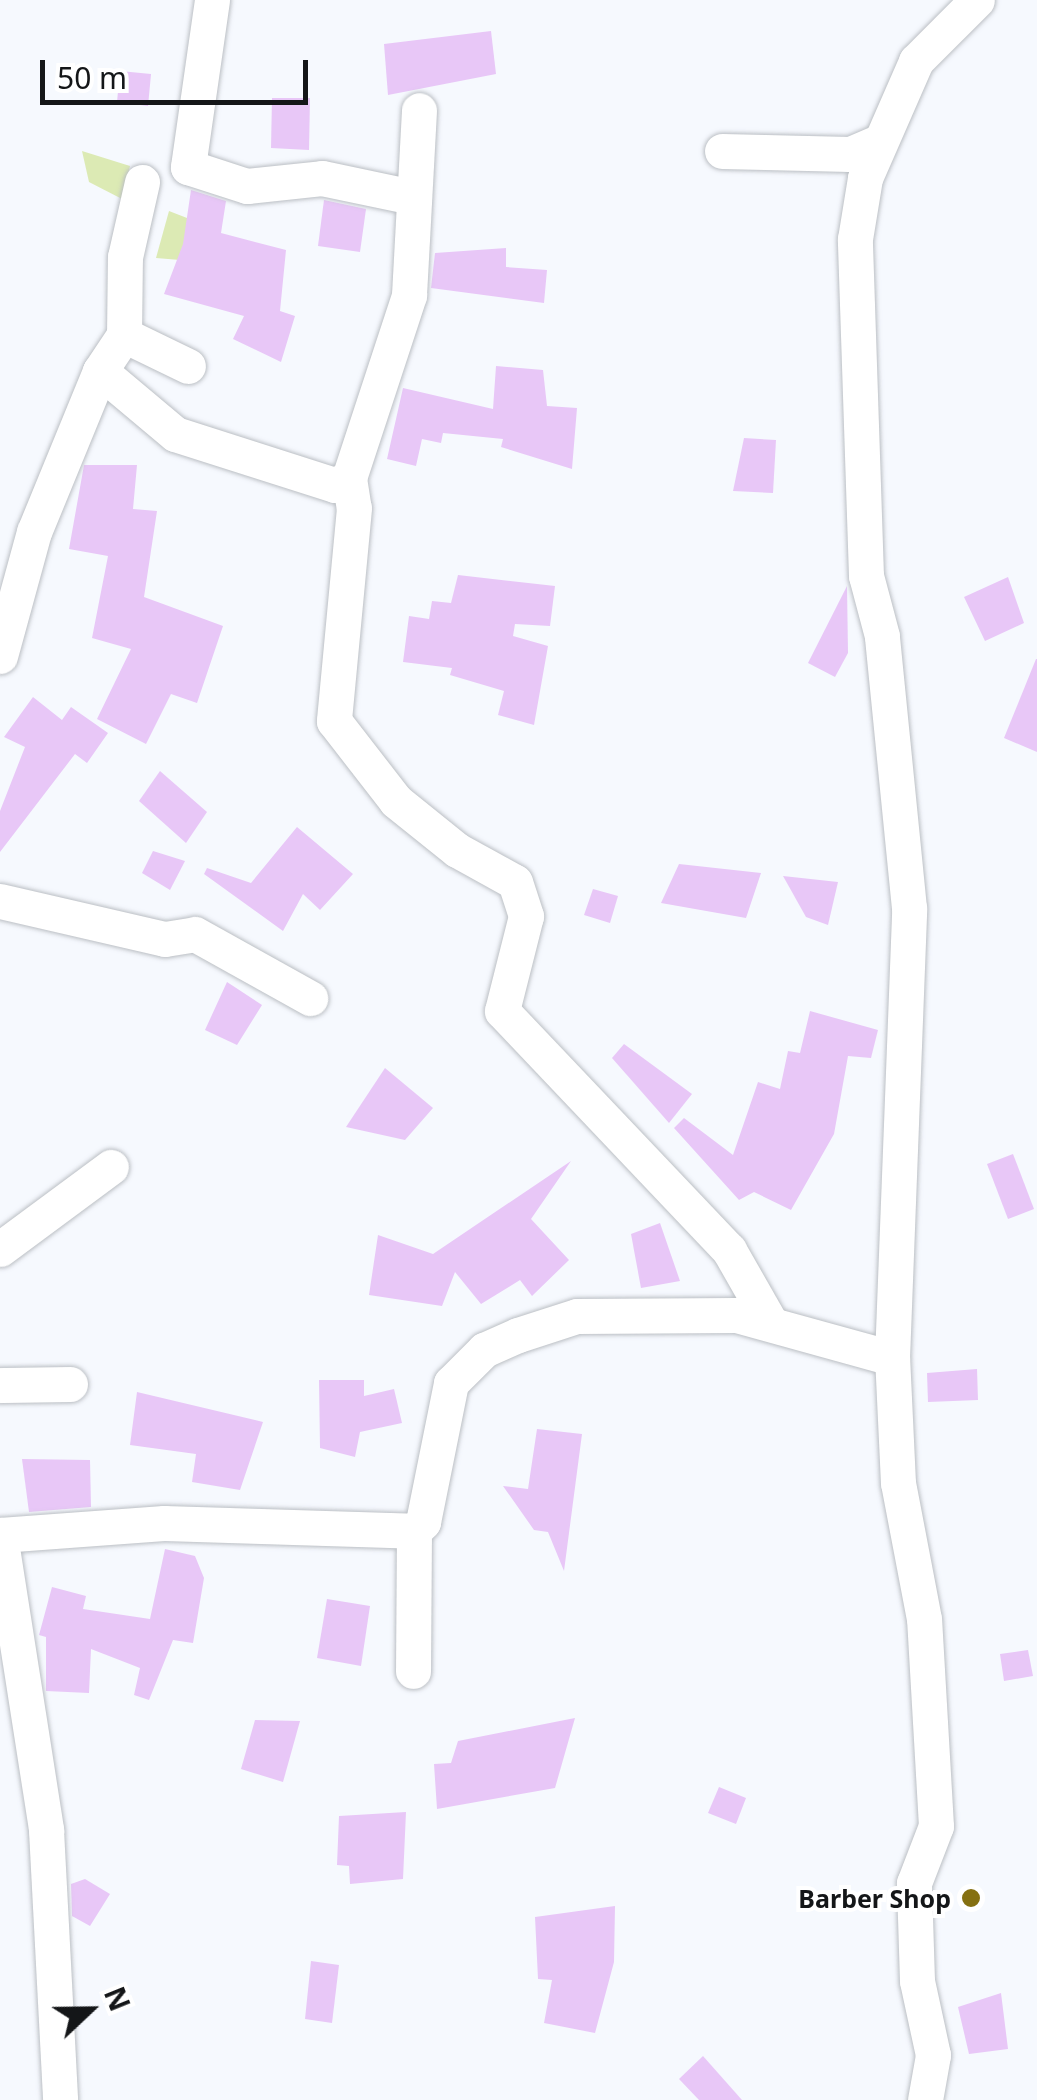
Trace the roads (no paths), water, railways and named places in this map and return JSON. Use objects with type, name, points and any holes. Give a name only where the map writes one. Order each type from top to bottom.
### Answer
[{"type":"street","points":[[212,0],[188,167],[248,186],[322,178],[413,197]]},
{"type":"street","points":[[924,2100],[933,2055],[917,1982],[914,1883],[936,1826],[924,1619],[898,1483],[892,1358],[910,908],[882,636],[866,576],[855,238],[880,142],[916,61],[976,0]]},
{"type":"street","points":[[419,110],[409,295],[349,478],[354,508],[334,721],[396,801],[457,850],[515,882],[526,916],[502,1011],[728,1250],[769,1320]]},
{"type":"street","points":[[722,151],[850,154],[880,142]]},
{"type":"street","points":[[0,656],[34,532],[100,371],[124,336],[125,256],[142,182]]},
{"type":"street","points":[[124,336],[188,366]]},
{"type":"street","points":[[100,371],[176,434],[335,485],[349,478]]},
{"type":"street","points":[[0,901],[164,939],[195,934],[310,998]]},
{"type":"street","points":[[0,1249],[111,1166]]},
{"type":"street","points":[[413,1671],[414,1532],[423,1522],[451,1384],[484,1350],[577,1316],[769,1320],[892,1358]]},
{"type":"street","points":[[0,1384],[70,1384]]},
{"type":"street","points":[[60,2100],[46,1830],[0,1535],[164,1523],[414,1532]]},
{"type":"place","name":"Barber Shop","points":[[971,1898]]}]
